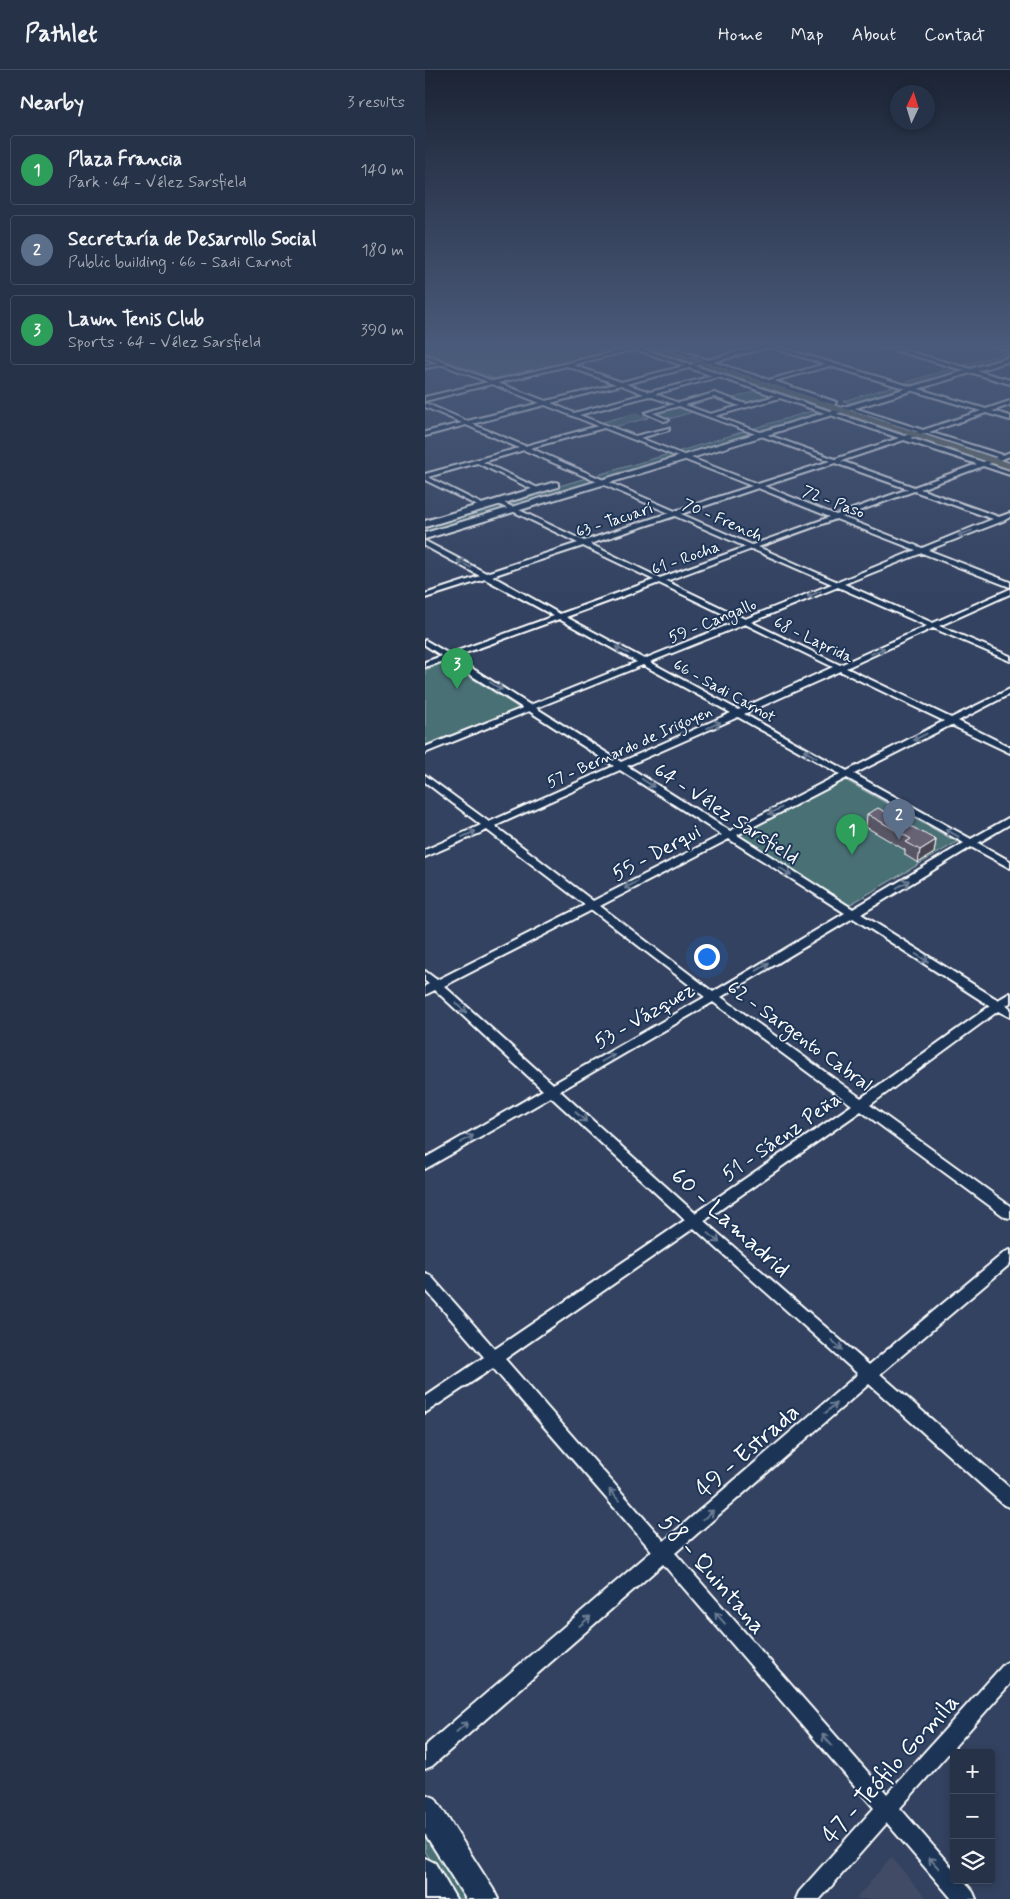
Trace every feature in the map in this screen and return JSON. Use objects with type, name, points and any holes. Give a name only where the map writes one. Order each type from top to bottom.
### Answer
[{"type":"highway","points":[[907,429],[988,462],[1010,466]]},
{"type":"main road","points":[[728,434],[743,429]]},
{"type":"main road","points":[[425,536],[774,429]]},
{"type":"main road","points":[[651,457],[686,446]]},
{"type":"main road","points":[[425,524],[604,471]]},
{"type":"main road","points":[[425,1808],[483,1899]]},
{"type":"main road","points":[[425,1873],[441,1899]]},
{"type":"street","points":[[425,434],[445,429]]},
{"type":"street","name":"70 - French","points":[[480,429],[1010,659]]},
{"type":"street","points":[[482,506],[425,477],[435,470],[477,461],[592,429]]},
{"type":"street","name":"72 - Paso","points":[[613,429],[1010,585]]},
{"type":"street","points":[[635,438],[666,429]]},
{"type":"street","points":[[745,429],[1010,524]]},
{"type":"street","points":[[886,429],[904,438],[988,462],[1010,473]]},
{"type":"street","name":"63 - Tacuarí","points":[[425,596],[929,429]]},
{"type":"street","points":[[918,433],[1007,457]]},
{"type":"street","name":"61 - Rocha","points":[[425,665],[836,516],[1007,457]]},
{"type":"street","points":[[477,461],[538,490]]},
{"type":"street","name":"68 - Laprida","points":[[498,502],[1010,750]]},
{"type":"street","name":"59 - Cangallo","points":[[425,750],[1010,515]]},
{"type":"street","name":"66 - Sadi Carnot","points":[[425,543],[645,662],[1010,865]]},
{"type":"street","name":"57 - Bernardo de Irigoyen","points":[[425,854],[1010,591]]},
{"type":"street","name":"64 - Vélez Sarsfield","points":[[425,642],[1010,1013]]},
{"type":"street","name":"55 - Derqui","points":[[430,988],[1010,691]]},
{"type":"street","name":"62 - Sargento Cabral","points":[[425,778],[713,997],[1010,1213]]},
{"type":"street","name":"53 - Vázquez","points":[[425,1164],[713,997],[1010,820]]},
{"type":"street","name":"60 - Lamadrid","points":[[425,975],[430,988],[552,1090],[694,1220],[1010,1499]]},
{"type":"street","name":"51 - Sáenz Peña","points":[[425,1406],[861,1105],[1010,997]]},
{"type":"street","name":"49 - Estrada","points":[[425,1759],[665,1553],[869,1374],[1010,1256]]},
{"type":"street","name":"58 - Quintana","points":[[425,1279],[966,1899]]},
{"type":"street","name":"47 - Teófilo Gomila","points":[[806,1899],[1010,1670]]},
{"type":"shaded area","points":[[891,1857],[927,1899],[856,1899]]},
{"type":"green space","points":[[752,429],[770,429],[761,432]]},
{"type":"green space","points":[[745,431],[754,434],[686,455],[677,452]]},
{"type":"green space","points":[[669,454],[678,457],[604,480],[594,476]]},
{"type":"green space","points":[[586,478],[596,482],[515,506],[506,502]]},
{"type":"green space","points":[[497,505],[506,509],[425,533],[425,526]]},
{"type":"green space","points":[[446,662],[519,708],[425,745],[425,670]]},
{"type":"green space","points":[[845,780],[957,842],[849,905],[737,834]]},
{"type":"green space","points":[[425,1834],[466,1899],[455,1899],[425,1851]]},
{"type":"building","points":[[878,808],[936,840],[920,850],[906,842],[911,839],[867,814]]},
{"type":"place","name":"Lawn Tenis Club","points":[[457,689]]},
{"type":"place","name":"Secretaría de Desarrollo Social","points":[[899,840]]},
{"type":"place","name":"Plaza Francia","points":[[852,855]]}]
